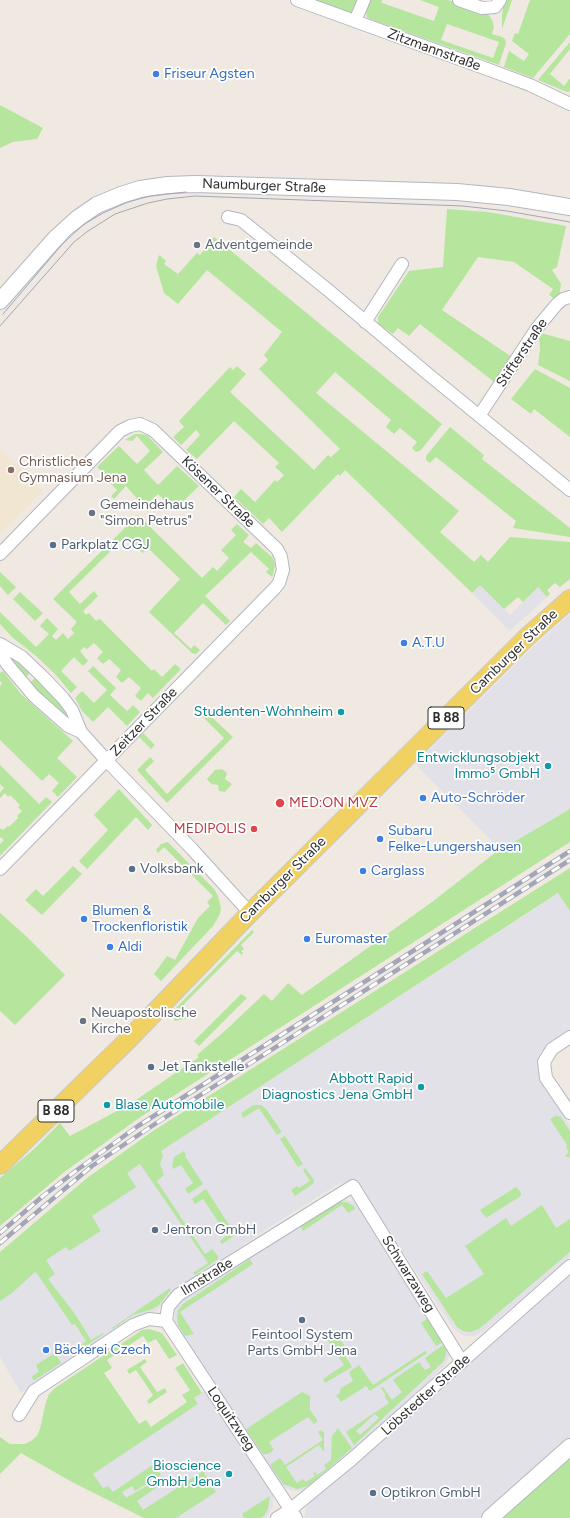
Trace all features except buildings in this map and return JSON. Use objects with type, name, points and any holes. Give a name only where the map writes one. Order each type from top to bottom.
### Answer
[{"type":"main road","name":"Camburger Straße","points":[[0,1165],[128,1040],[250,913],[522,642],[570,599]]},
{"type":"street","name":"Zitzmannstraße","points":[[297,0],[487,68],[530,85],[570,104]]},
{"type":"street","points":[[355,21],[364,0]]},
{"type":"street","points":[[459,0],[482,8],[494,7],[500,0]]},
{"type":"street","name":"Naumburger Straße","points":[[0,301],[55,239],[78,218],[97,205],[121,195],[147,188],[168,185],[195,184],[457,192],[509,197],[570,207]]},
{"type":"street","points":[[228,217],[241,220],[570,490]]},
{"type":"street","points":[[365,322],[402,264]]},
{"type":"street","name":"Stifterstraße","points":[[479,416],[537,328],[557,304],[563,299],[570,297]]},
{"type":"street","name":"Kösener Straße","points":[[0,554],[120,431],[130,426],[140,424],[153,430],[277,549],[281,557],[283,570]]},
{"type":"street","name":"Zeitzer Straße","points":[[0,869],[275,588],[279,582],[283,570]]},
{"type":"street","points":[[0,644],[22,657],[64,698],[72,710],[81,732],[192,849],[250,913]]},
{"type":"street","points":[[0,652],[7,664],[34,696],[68,726],[81,732]]},
{"type":"street","points":[[570,1037],[552,1049],[544,1062],[546,1078],[570,1113]]},
{"type":"street","name":"Ilmstraße","points":[[166,1321],[168,1307],[178,1295],[353,1186]]},
{"type":"street","name":"Schwarzaweg","points":[[353,1186],[462,1362]]},
{"type":"street","name":"Löbstedter Straße","points":[[277,1518],[293,1514],[352,1459],[570,1266]]},
{"type":"street","points":[[18,1415],[34,1391],[133,1325],[150,1319],[166,1321]]},
{"type":"street","name":"Loquitzweg","points":[[166,1321],[293,1514]]},
{"type":"street","points":[[490,1518],[570,1447]]},
{"type":"shaded area","name":"Christliches Gymnasium Jena","points":[[0,449],[43,491],[0,533]]},
{"type":"shaded area","points":[[480,585],[510,615],[538,587],[547,597],[510,631],[472,593]]},
{"type":"shaded area","points":[[570,614],[570,809],[500,849],[415,764],[533,647]]},
{"type":"shaded area","points":[[570,886],[570,1030],[542,1051],[538,1057],[537,1068],[541,1081],[570,1126],[570,1257],[483,1332],[474,1336],[464,1336],[454,1329],[368,1199],[348,1183],[340,1183],[268,1228],[177,1290],[156,1311],[135,1318],[21,1393],[0,1357],[0,1288],[127,1173]]},
{"type":"shaded area","name":"Feintool System Parts GmbH Jena","points":[[342,1199],[354,1202],[359,1207],[450,1352],[445,1365],[361,1445],[311,1487],[305,1490],[293,1491],[284,1487],[280,1483],[175,1325],[175,1311],[184,1299],[275,1239]]},
{"type":"shaded area","points":[[570,1271],[570,1438],[479,1518],[304,1518],[306,1508],[309,1503]]},
{"type":"shaded area","points":[[205,1391],[273,1496],[273,1506],[266,1518],[144,1518],[72,1482],[198,1404],[194,1398]]},
{"type":"green space","points":[[316,0],[360,0],[354,11],[351,13]]},
{"type":"green space","points":[[369,0],[382,0],[382,3],[434,21],[439,7],[420,0],[448,0],[488,14],[494,27],[492,34],[502,37],[505,39],[506,43],[499,65],[370,19],[367,17],[366,13]],"holes":[[[447,24],[499,42],[493,58],[441,40]]]},
{"type":"green space","points":[[504,0],[512,0],[502,29],[502,16]]},
{"type":"green space","points":[[530,0],[570,0],[570,34],[533,78],[504,67],[509,51],[524,61],[529,54],[512,41],[515,33],[518,34]]},
{"type":"green space","points":[[570,42],[570,49],[550,74],[564,86],[570,78],[570,91],[567,92],[538,80]]},
{"type":"green space","points":[[0,105],[43,128],[37,139],[13,142],[0,148]]},
{"type":"green space","points":[[447,209],[488,212],[566,226],[557,267],[552,270],[561,284],[559,297],[555,299],[549,295],[553,289],[514,262],[478,257],[442,310],[515,359],[498,385],[420,324],[409,336],[398,328],[393,334],[378,324],[378,317],[409,271],[443,267]]},
{"type":"green space","points":[[214,237],[442,424],[420,451],[416,452],[412,448],[417,442],[400,428],[394,434],[386,427],[391,420],[335,372],[316,393],[459,511],[440,532],[474,562],[481,555],[488,562],[510,537],[570,542],[570,579],[560,587],[555,583],[547,590],[550,594],[547,597],[538,587],[523,602],[518,597],[504,609],[480,585],[472,593],[345,470],[340,476],[338,474],[282,532],[269,518],[263,524],[234,497],[241,489],[255,502],[275,480],[277,482],[284,475],[275,467],[279,463],[234,421],[197,459],[186,450],[200,435],[196,430],[181,445],[173,437],[184,427],[179,421],[230,367],[233,370],[237,366],[246,374],[230,392],[314,470],[328,455],[336,462],[331,457],[340,449],[259,369],[268,360],[264,355],[282,332],[207,270],[178,304],[164,293],[156,266],[159,255],[166,261],[164,264],[178,274],[197,253],[200,255]]},
{"type":"green space","points":[[541,333],[570,341],[570,381],[538,365],[540,350],[539,337]]},
{"type":"green space","points":[[535,369],[570,388],[570,437],[534,409],[531,414],[511,399]]},
{"type":"green space","points":[[450,427],[484,455],[482,459],[570,528],[570,537],[513,528],[516,521],[436,457],[430,463],[426,460],[426,456]]},
{"type":"green space","points":[[135,434],[147,435],[163,452],[144,470],[158,485],[177,466],[199,486],[174,510],[158,494],[146,505],[143,501],[140,502],[126,486],[114,499],[111,496],[117,490],[109,482],[111,480],[97,467],[119,446],[137,464],[150,451],[137,436],[132,441],[125,440]]},
{"type":"green space","points":[[138,515],[202,578],[213,567],[217,571],[229,558],[221,550],[236,535],[231,530],[237,524],[249,535],[243,542],[251,548],[256,543],[273,558],[275,565],[273,575],[272,577],[266,572],[269,569],[251,552],[205,596],[230,621],[226,625],[203,603],[174,633],[191,649],[194,645],[200,650],[196,654],[192,653],[149,612],[180,579],[148,548],[143,553],[126,536],[69,592],[80,604],[94,591],[98,596],[83,611],[86,615],[89,613],[96,621],[100,619],[152,671],[154,669],[162,677],[175,664],[181,669],[153,698],[148,693],[141,701],[135,696],[141,688],[129,677],[122,683],[116,677],[121,670],[109,659],[103,664],[97,658],[103,652],[94,643],[87,649],[84,647],[80,651],[88,661],[83,666],[74,657],[61,671],[77,687],[71,693],[56,675],[36,656],[12,637],[0,624],[0,612],[36,647],[49,634],[40,626],[47,618],[58,629],[52,636],[56,640],[63,633],[68,639],[74,633],[71,629],[77,622],[53,599]]},
{"type":"green space","points":[[0,572],[16,587],[8,595],[0,586]]},
{"type":"green space","points":[[20,592],[43,613],[35,621],[13,599]]},
{"type":"green space","points":[[8,653],[33,670],[23,680],[15,668]]},
{"type":"green space","points":[[93,666],[116,688],[110,695],[127,711],[133,705],[140,712],[127,726],[108,707],[93,722],[82,711],[75,698],[82,691],[94,703],[107,690],[88,671]]},
{"type":"green space","points":[[3,671],[21,694],[73,741],[57,758],[77,777],[58,797],[52,791],[59,783],[49,774],[42,781],[0,740],[0,686],[2,683],[0,681],[0,673]]},
{"type":"green space","points":[[38,675],[67,709],[71,722],[28,685]]},
{"type":"green space","points":[[204,710],[233,737],[167,803],[137,770],[150,757],[154,761],[145,770],[167,794],[224,738],[200,714]]},
{"type":"green space","points":[[143,733],[155,745],[151,749],[139,737]]},
{"type":"green space","points":[[0,765],[39,804],[46,797],[52,802],[0,856],[0,844],[4,840],[0,837],[0,828],[3,830],[8,826],[9,827],[18,818],[17,816],[22,811],[18,807],[20,805],[10,795],[8,797],[5,793],[0,798],[0,793],[4,788],[0,784]]},
{"type":"green space","points":[[222,769],[227,773],[225,779],[232,784],[225,792],[219,791],[218,785],[211,784],[207,779],[215,770]]},
{"type":"green space","points":[[119,789],[152,825],[148,830],[136,817],[87,869],[79,861],[108,830],[94,815]]},
{"type":"green space","points":[[570,809],[570,842],[139,1118],[63,1173],[0,1226],[0,1178],[34,1149],[60,1123],[70,1136],[130,1104],[199,1057],[197,1055],[264,994],[272,1001],[288,983],[302,995],[432,902],[500,849]]},
{"type":"green space","points":[[168,842],[214,889],[218,896],[221,908],[220,914],[213,926],[161,981],[154,974],[167,956],[175,960],[198,918],[210,906],[207,902],[213,896],[164,847],[158,853],[156,850],[161,844]]},
{"type":"green space","points":[[73,866],[82,874],[42,915],[25,900],[36,889],[43,896]]},
{"type":"green space","points":[[570,868],[570,911],[558,893],[161,1151],[163,1155],[160,1164],[164,1175],[157,1181],[205,1254],[212,1249],[218,1256],[218,1259],[195,1275],[193,1273],[208,1263],[140,1164],[127,1173],[136,1187],[92,1216],[101,1231],[69,1251],[66,1247],[46,1260],[55,1274],[48,1279],[75,1314],[91,1340],[103,1333],[104,1334],[78,1351],[76,1350],[76,1348],[86,1341],[75,1324],[72,1325],[35,1272],[12,1293],[0,1301],[0,1252],[87,1178],[153,1131]]},
{"type":"green space","points":[[0,913],[25,935],[65,975],[15,1025],[0,1011]]},
{"type":"green space","points":[[252,930],[254,932],[241,945],[244,949],[241,951],[243,953],[242,955],[237,951],[181,1007],[190,1016],[185,1019],[175,1021],[174,1010]]},
{"type":"green space","points":[[241,994],[247,998],[199,1046],[194,1041]]},
{"type":"green space","points":[[254,1105],[261,1105],[266,1109],[282,1132],[277,1135],[259,1108],[243,1118],[241,1113]]},
{"type":"green space","points":[[557,1115],[558,1117],[560,1116],[570,1131],[570,1158],[565,1156],[569,1152],[566,1147],[567,1145],[550,1119]]},
{"type":"green space","points":[[285,1136],[303,1164],[298,1167],[280,1139]]},
{"type":"green space","points":[[184,1151],[185,1156],[203,1184],[188,1194],[185,1189],[193,1183],[181,1165],[173,1169],[172,1166],[174,1157]]},
{"type":"green space","points":[[305,1168],[314,1180],[314,1183],[295,1196],[291,1190],[297,1186],[299,1188],[310,1181],[303,1170]]},
{"type":"green space","points":[[516,1187],[521,1193],[521,1196],[486,1218],[480,1210]]},
{"type":"green space","points":[[206,1189],[231,1228],[234,1227],[238,1233],[222,1244],[220,1241],[227,1235],[203,1199],[195,1204],[192,1199]]},
{"type":"green space","points":[[338,1202],[346,1202],[354,1206],[355,1209],[348,1213],[342,1205],[303,1231],[300,1226]]},
{"type":"green space","points":[[542,1205],[556,1228],[570,1219],[570,1252],[479,1329],[470,1332],[463,1331],[457,1327],[422,1274],[427,1271],[446,1298],[484,1274],[465,1246],[506,1218],[511,1226]]},
{"type":"green space","points":[[250,1259],[253,1264],[180,1312],[194,1334],[185,1336],[178,1325],[177,1317],[178,1310],[183,1304]]},
{"type":"green space","points":[[170,1288],[171,1290],[159,1305],[153,1309],[133,1315],[113,1329],[112,1328]]},
{"type":"green space","points":[[429,1317],[445,1341],[436,1346],[421,1323]]},
{"type":"green space","points":[[149,1329],[162,1333],[177,1355],[169,1359],[156,1339],[148,1343],[143,1336],[107,1360],[112,1368],[104,1373],[139,1424],[146,1420],[151,1427],[187,1402],[182,1395],[190,1390],[175,1368],[183,1363],[202,1393],[194,1398],[198,1404],[93,1474],[103,1488],[108,1486],[113,1492],[154,1464],[161,1475],[135,1491],[132,1486],[122,1492],[126,1498],[162,1477],[166,1481],[137,1501],[143,1510],[203,1471],[216,1492],[176,1518],[144,1518],[72,1482],[21,1453],[0,1474],[0,1437],[10,1444],[25,1444],[31,1441],[37,1436],[49,1394],[55,1388],[142,1330]]},
{"type":"green space","points":[[334,1330],[348,1351],[344,1354],[352,1367],[325,1383],[323,1379],[344,1365],[325,1336]]},
{"type":"green space","points":[[446,1343],[446,1355],[443,1362],[354,1445],[346,1432],[389,1403],[381,1388],[383,1387],[392,1400],[402,1392],[393,1380],[419,1362],[425,1370],[431,1367],[425,1358]],"holes":[[[375,1414],[379,1418],[360,1435],[356,1431]]]},
{"type":"green space","points":[[425,1351],[427,1353],[370,1391],[366,1386],[341,1402],[336,1395],[339,1394],[341,1388],[353,1381],[349,1372],[359,1365],[373,1385]]},
{"type":"green space","points":[[55,1353],[61,1363],[33,1380],[32,1376],[39,1372],[36,1365]]},
{"type":"green space","points":[[145,1359],[147,1362],[140,1367],[157,1392],[165,1388],[167,1392],[149,1404],[147,1401],[153,1395],[136,1370],[129,1374],[127,1370]]},
{"type":"green space","points":[[302,1392],[310,1396],[310,1410],[318,1421],[314,1424],[308,1417],[269,1442],[274,1450],[268,1454],[263,1454],[246,1429]]},
{"type":"green space","points":[[338,1428],[352,1448],[308,1486],[297,1489],[283,1484],[270,1465],[280,1458],[285,1465],[323,1440],[318,1432],[321,1430],[324,1433],[324,1452],[319,1445],[286,1467],[297,1483],[303,1479],[306,1482],[315,1476],[313,1473],[315,1472],[317,1475],[326,1469],[324,1465],[331,1460],[332,1436]]},
{"type":"green space","points":[[570,1456],[570,1518],[500,1518]]},
{"type":"green space","points":[[270,1496],[268,1509],[264,1516],[261,1518],[244,1518],[242,1514]]},
{"type":"tram line","points":[[3,314],[70,235],[86,223],[103,213],[128,202],[150,196],[186,192]]},
{"type":"tram line","points":[[0,326],[74,242],[88,231],[115,214],[148,203],[167,199],[195,196],[463,206],[507,211],[570,222]]},
{"type":"railway","points":[[0,1233],[43,1196],[138,1126],[570,851]]},
{"type":"railway","points":[[0,1243],[92,1166],[158,1122],[570,860]]},
{"type":"place","name":"Friseur Agsten","points":[[156,74]]},
{"type":"place","name":"Adventgemeinde","points":[[197,245]]},
{"type":"place","name":"Christliches Gymnasium Jena","points":[[11,470]]},
{"type":"place","name":"Gemeindehaus \"Simon Petrus\"","points":[[92,513]]},
{"type":"place","name":"Parkplatz CGJ","points":[[53,545]]},
{"type":"place","name":"A.T.U","points":[[404,643]]},
{"type":"place","name":"Studenten-Wohnheim","points":[[341,712]]},
{"type":"place","name":"Entwicklungsobjekt Immo⁵ GmbH","points":[[548,766]]},
{"type":"place","name":"Auto-Schröder","points":[[423,798]]},
{"type":"place","name":"MED:ON MVZ","points":[[280,803]]},
{"type":"place","name":"MEDIPOLIS","points":[[254,829]]},
{"type":"place","name":"Subaru Felke-Lungershausen","points":[[380,839]]},
{"type":"place","name":"Volksbank","points":[[132,869]]},
{"type":"place","name":"Carglass","points":[[363,871]]},
{"type":"place","name":"Blumen & Trockenfloristik","points":[[84,919]]},
{"type":"place","name":"Euromaster","points":[[307,939]]},
{"type":"place","name":"Aldi","points":[[110,947]]},
{"type":"place","name":"Neuapostolische Kirche","points":[[83,1021]]},
{"type":"place","name":"Jet Tankstelle","points":[[151,1067]]},
{"type":"place","name":"Abbott Rapid Diagnostics Jena GmbH","points":[[421,1087]]},
{"type":"place","name":"Blase Automobile","points":[[107,1105]]},
{"type":"place","name":"Jentron GmbH","points":[[155,1230]]},
{"type":"place","name":"Feintool System Parts GmbH Jena","points":[[302,1320]]},
{"type":"place","name":"Bäckerei Czech","points":[[46,1350]]},
{"type":"place","name":"Bioscience GmbH Jena","points":[[229,1474]]},
{"type":"place","name":"Optikron GmbH","points":[[373,1493]]}]
